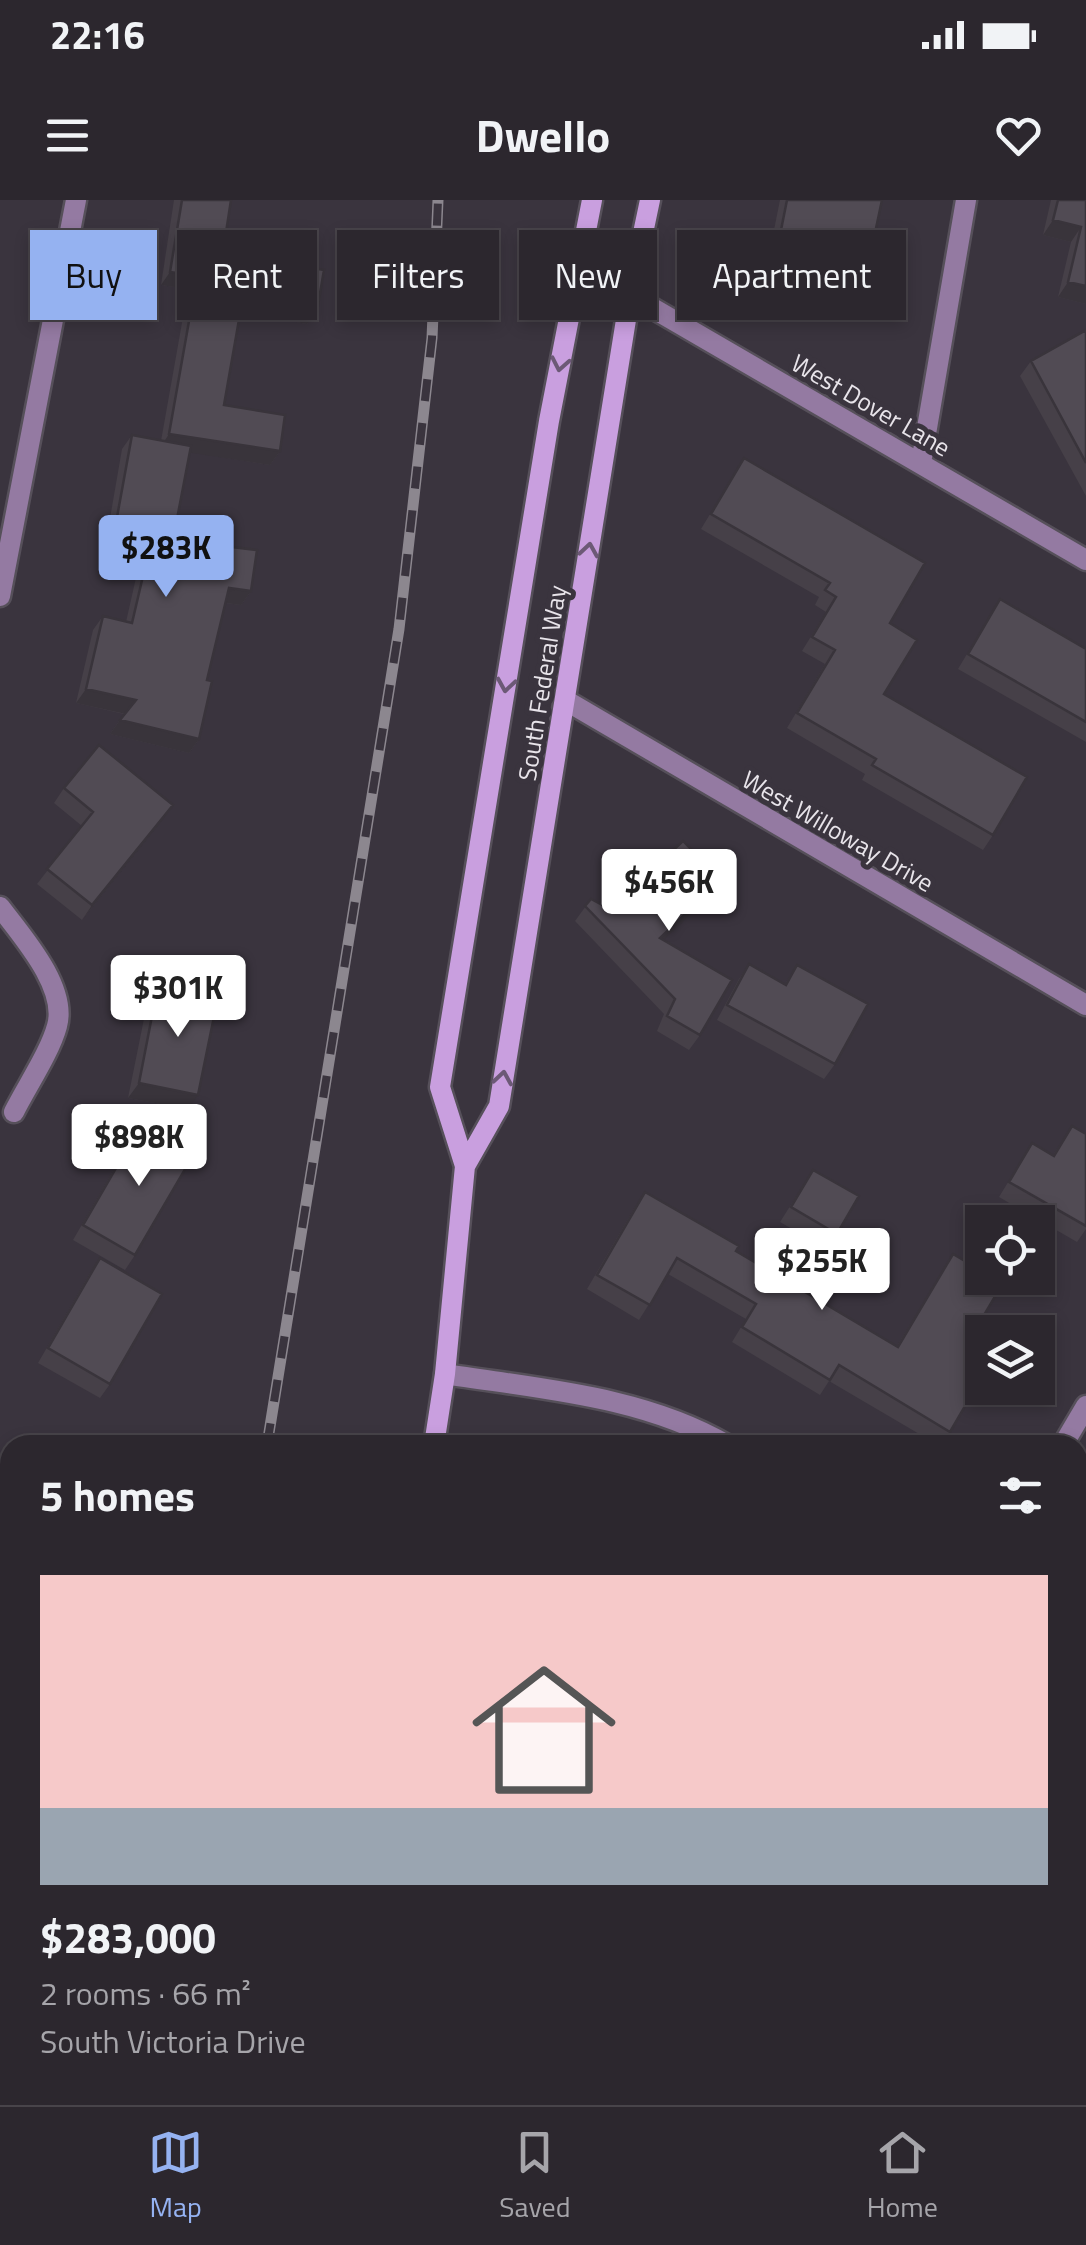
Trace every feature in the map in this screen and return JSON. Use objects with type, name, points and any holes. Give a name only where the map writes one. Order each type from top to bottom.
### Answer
[{"type":"main road","name":"South Federal Way","points":[[436,1435],[465,1166],[440,1087],[549,420],[592,200]]},
{"type":"main road","name":"South Federal Way","points":[[644,230],[650,200]]},
{"type":"main road","name":"South Federal Way","points":[[465,1166],[499,1106],[626,320]]},
{"type":"street","points":[[0,596],[76,200]]},
{"type":"street","points":[[921,463],[966,200]]},
{"type":"street","name":"West Dover Lane","points":[[657,311],[1086,560]]},
{"type":"street","name":"West Willoway Drive","points":[[565,700],[1086,1005]]},
{"type":"street","points":[[0,907],[39,960],[56,996],[58,1024],[14,1112]]},
{"type":"street","points":[[445,1374],[621,1402],[709,1435]]},
{"type":"street","points":[[1069,1435],[1086,1406]]},
{"type":"building","points":[[182,200],[231,200],[226,230],[177,230]]},
{"type":"building","points":[[787,200],[882,200],[876,230],[781,230]]},
{"type":"building","points":[[1058,200],[1086,200],[1086,286],[1068,282],[1081,227],[1053,220]]},
{"type":"building","points":[[177,230],[177,273],[170,272]]},
{"type":"building","points":[[317,269],[324,270],[317,311]]},
{"type":"building","points":[[189,320],[239,320],[224,405],[285,415],[280,451],[169,434]]},
{"type":"building","points":[[1086,330],[1086,463],[1031,361]]},
{"type":"building","points":[[132,435],[191,446],[173,540],[257,550],[251,591],[229,588],[207,680],[212,681],[199,739],[120,720],[136,700],[86,689],[103,616],[132,623],[150,546],[113,539]]},
{"type":"building","points":[[744,458],[925,563],[890,623],[917,640],[884,694],[1027,777],[993,835],[872,765],[876,759],[797,713],[835,650],[812,637],[836,597],[825,590],[830,583],[711,514]]},
{"type":"building","points":[[1000,599],[1086,649],[1086,722],[968,654]]},
{"type":"building","points":[[99,745],[173,805],[92,905],[47,869],[93,812],[64,788]]},
{"type":"building","points":[[683,841],[721,880],[660,938],[732,980],[700,1035],[667,1016],[675,999],[585,906],[591,899],[610,909]]},
{"type":"building","points":[[749,964],[786,985],[797,965],[868,1004],[835,1064],[727,1005]]},
{"type":"building","points":[[158,985],[218,997],[198,1095],[139,1083]]},
{"type":"building","points":[[142,1123],[194,1154],[135,1255],[83,1225]]},
{"type":"building","points":[[1072,1126],[1086,1134],[1086,1226],[1009,1182],[1032,1143],[1054,1156]]},
{"type":"building","points":[[813,1170],[859,1196],[837,1234],[791,1207]]},
{"type":"building","points":[[645,1192],[739,1246],[736,1251],[898,1347],[953,1254],[965,1261],[965,1295],[996,1295],[984,1315],[965,1315],[966,1405],[950,1432],[839,1365],[830,1380],[742,1327],[756,1304],[677,1258],[650,1305],[597,1275]]},
{"type":"building","points":[[100,1258],[162,1294],[110,1384],[48,1348]]},
{"type":"railway","points":[[269,1435],[399,629],[432,338],[438,200]]}]
